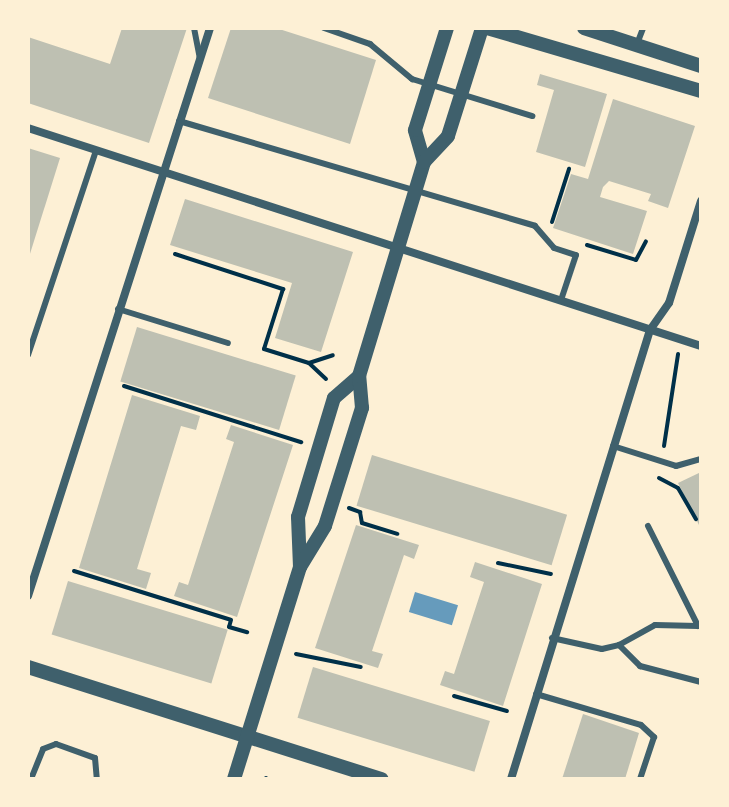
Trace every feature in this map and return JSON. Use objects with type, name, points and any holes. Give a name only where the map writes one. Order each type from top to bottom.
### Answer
[{"type":"street","points":[[28,596],[210,28]]},
{"type":"street","points":[[424,162],[415,130],[447,28]]},
{"type":"street","points":[[234,779],[300,567],[325,526],[357,423],[359,376],[424,162],[448,136],[484,28],[701,91]]},
{"type":"street","points":[[584,28],[701,66]]},
{"type":"street","points":[[629,68],[637,44]]},
{"type":"street","points":[[28,128],[701,346]]},
{"type":"street","points":[[511,779],[552,638],[650,330],[669,303],[701,201]]},
{"type":"street","points":[[300,567],[298,517],[334,398],[359,376]]},
{"type":"street","points":[[28,667],[382,779]]},
{"type":"lane","points":[[194,28],[200,58]]},
{"type":"lane","points":[[324,28],[370,44],[399,72],[532,116]]},
{"type":"lane","points":[[637,44],[643,28]]},
{"type":"lane","points":[[179,121],[416,188],[535,226],[554,248],[576,255],[561,300]]},
{"type":"lane","points":[[28,355],[96,150]]},
{"type":"lane","points":[[118,309],[228,343]]},
{"type":"lane","points":[[613,446],[676,466],[701,459]]},
{"type":"lane","points":[[552,638],[602,649],[619,645],[655,625],[699,627],[648,526]]},
{"type":"lane","points":[[619,645],[640,666],[701,682]]},
{"type":"lane","points":[[536,694],[641,725],[654,737],[640,779]]},
{"type":"lane","points":[[31,779],[43,749],[56,744],[95,758],[97,779]]},
{"type":"path","points":[[552,233],[569,169]]},
{"type":"path","points":[[581,243],[636,260],[646,241]]},
{"type":"path","points":[[175,254],[283,289],[264,349],[309,363],[326,379]]},
{"type":"path","points":[[664,446],[678,352]]},
{"type":"path","points":[[309,363],[333,355]]},
{"type":"path","points":[[124,386],[306,444]]},
{"type":"path","points":[[658,473],[678,488],[696,519]]},
{"type":"path","points":[[343,507],[360,512],[362,523],[397,534]]},
{"type":"path","points":[[498,563],[551,574]]},
{"type":"path","points":[[74,571],[231,620],[229,627],[247,632]]},
{"type":"path","points":[[296,654],[361,667]]},
{"type":"path","points":[[454,696],[507,711]]},
{"type":"water","points":[[415,592],[458,605],[452,625],[409,612]]},
{"type":"building","points":[[122,28],[187,28],[149,143],[28,103],[28,37],[110,64]]},
{"type":"building","points":[[231,28],[276,28],[376,60],[350,144],[208,98]]},
{"type":"building","points":[[540,74],[607,94],[585,167],[536,152],[554,90],[537,85]]},
{"type":"building","points":[[613,99],[695,126],[668,208],[648,201],[651,194],[609,181],[603,187],[600,197],[647,211],[633,254],[553,228],[571,174],[588,179]]},
{"type":"building","points":[[28,148],[60,158],[29,257],[28,257]]},
{"type":"building","points":[[185,199],[353,252],[321,352],[275,338],[292,283],[170,245]]},
{"type":"building","points":[[137,327],[296,376],[279,430],[120,382]]},
{"type":"building","points":[[132,395],[200,416],[196,430],[181,426],[137,569],[151,573],[146,589],[79,568]]},
{"type":"building","points":[[231,425],[293,445],[237,617],[174,596],[179,582],[188,585],[234,442],[226,439]]},
{"type":"building","points":[[372,455],[567,515],[552,565],[357,506]]},
{"type":"building","points":[[701,472],[701,529],[678,483]]},
{"type":"building","points":[[356,525],[419,545],[414,559],[404,555],[372,651],[383,654],[378,668],[315,648]]},
{"type":"building","points":[[475,562],[542,584],[503,706],[440,685],[445,671],[454,674],[484,582],[470,577]]},
{"type":"building","points":[[68,581],[228,630],[211,683],[52,635]]},
{"type":"building","points":[[313,667],[490,721],[474,772],[298,718]]},
{"type":"building","points":[[583,714],[639,733],[625,779],[562,779]]}]
